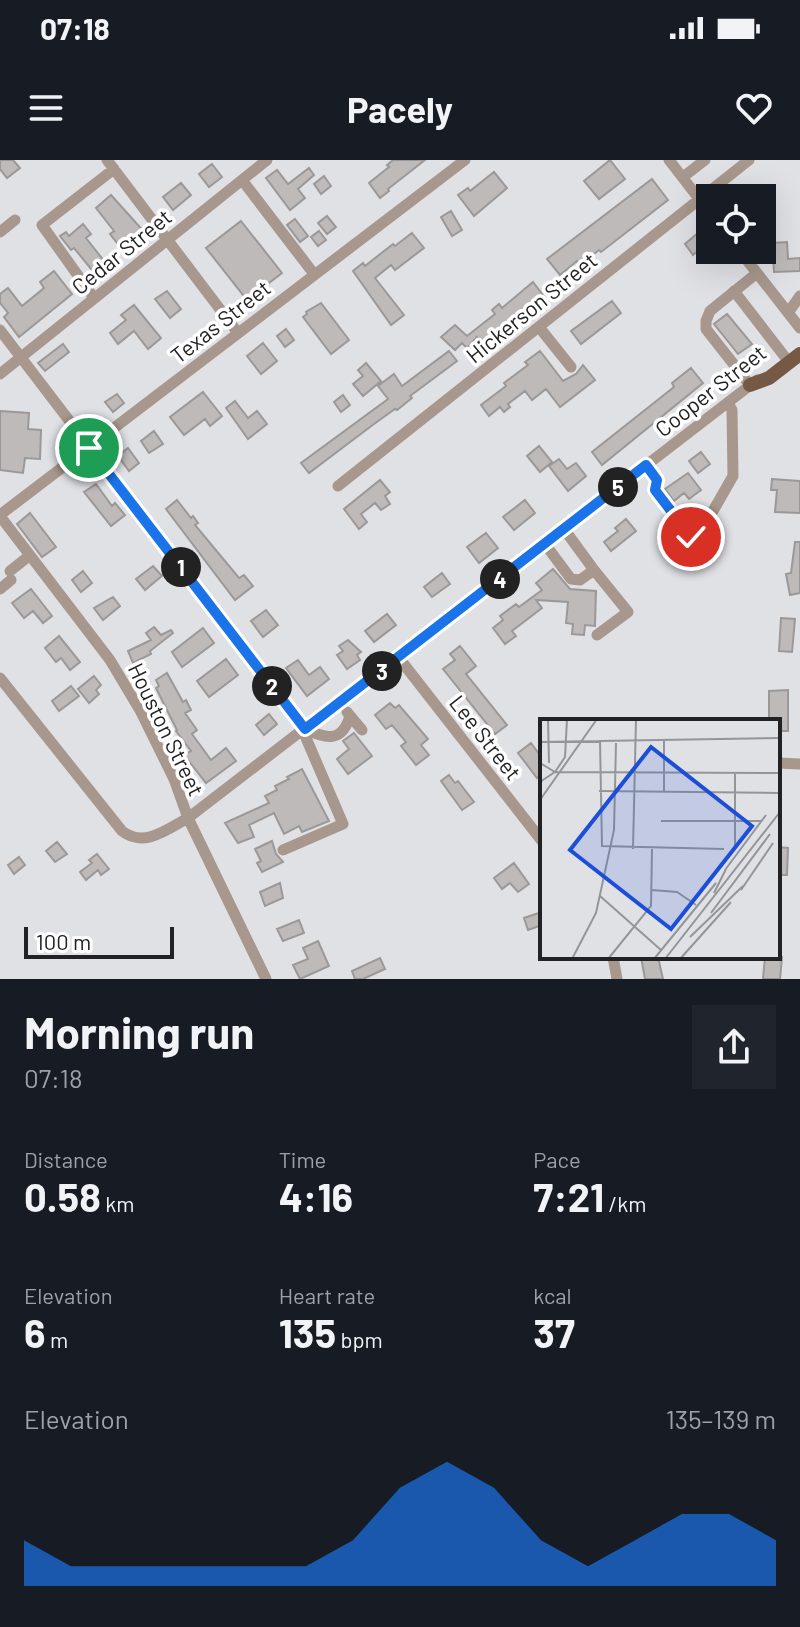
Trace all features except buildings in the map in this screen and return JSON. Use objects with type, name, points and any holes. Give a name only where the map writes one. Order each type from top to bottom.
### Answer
[{"type":"main road","points":[[750,385],[769,378],[793,356]]},
{"type":"street","name":"Cedar Street","points":[[0,374],[267,160]]},
{"type":"street","name":"Texas Street","points":[[0,516],[465,160]]},
{"type":"street","points":[[669,160],[696,195]]},
{"type":"street","points":[[683,177],[705,160]]},
{"type":"street","name":"Hickerson Street","points":[[718,184],[749,160]]},
{"type":"street","points":[[94,298],[42,225],[110,165],[238,333]]},
{"type":"street","points":[[242,180],[314,274]]},
{"type":"street","name":"Hickerson Street","points":[[338,486],[696,201]]},
{"type":"street","points":[[0,232],[15,220]]},
{"type":"street","points":[[750,264],[800,328]]},
{"type":"street","points":[[750,385],[706,329],[706,321],[710,311],[757,273]]},
{"type":"street","points":[[734,291],[793,356]]},
{"type":"street","points":[[788,313],[800,296]]},
{"type":"street","points":[[539,327],[571,367]]},
{"type":"street","points":[[0,330],[304,730],[343,824],[283,850]]},
{"type":"street","name":"Cooper Street","points":[[793,356],[800,346]]},
{"type":"street","name":"Cooper Street","points":[[0,678],[122,831],[131,838],[149,839],[188,818],[341,703],[750,385]]},
{"type":"street","points":[[646,465],[657,480],[655,490],[691,537],[713,511],[733,476],[732,410],[728,403]]},
{"type":"street","name":"Houston Street","points":[[0,516],[110,660],[133,699],[174,779],[188,818],[266,979]]},
{"type":"street","points":[[564,529],[628,612],[597,635]]},
{"type":"street","points":[[545,544],[571,579],[580,580],[594,570]]},
{"type":"street","points":[[0,589],[29,556]]},
{"type":"street","name":"Lee Street","points":[[399,658],[540,838]]},
{"type":"street","points":[[341,703],[362,730]]},
{"type":"street","points":[[304,730],[323,738],[335,736],[347,726],[350,716]]},
{"type":"street","points":[[780,763],[800,764]]},
{"type":"street","points":[[613,959],[617,979]]},
{"type":"route","points":[[89,448],[305,729],[646,465],[657,480],[655,490],[691,537]]}]
